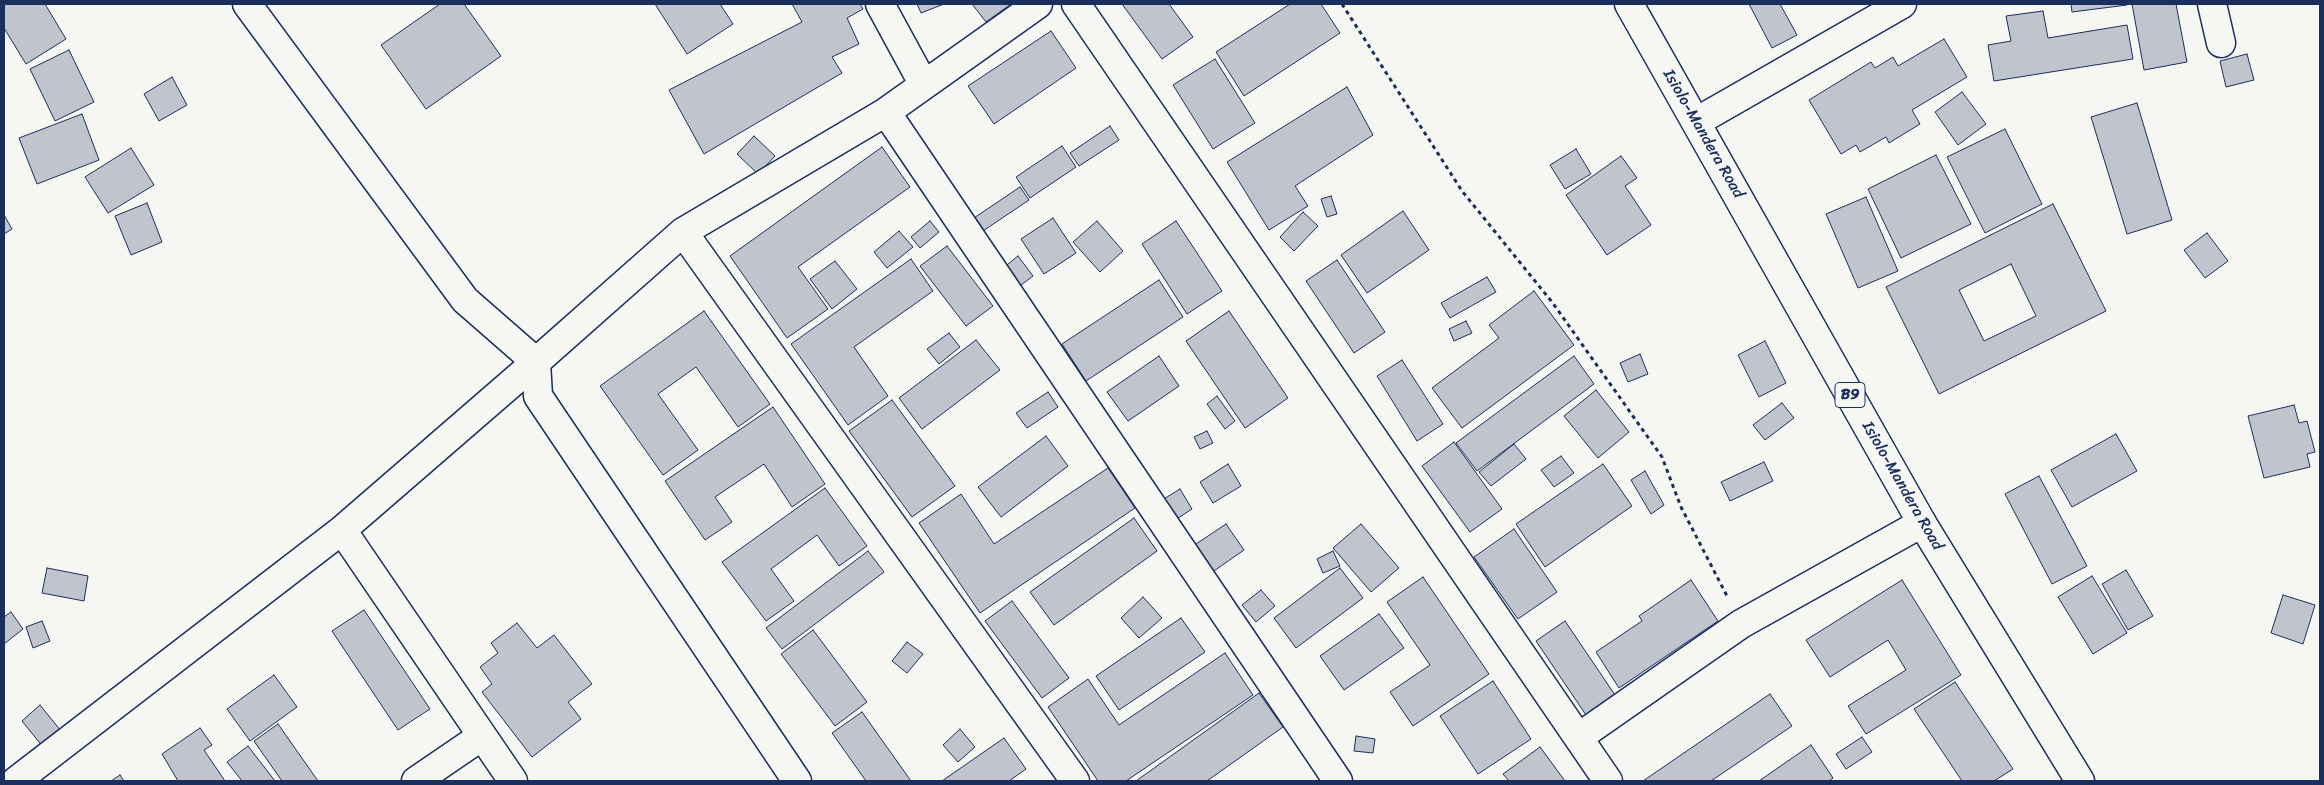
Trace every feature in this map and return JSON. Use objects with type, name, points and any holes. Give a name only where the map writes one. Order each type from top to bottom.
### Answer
[{"type":"main road","points":[[246,4],[465,300],[536,362],[538,396],[797,781]]},
{"type":"main road","points":[[880,4],[924,85]]},
{"type":"main road","points":[[16,781],[342,530],[536,362],[682,232],[886,112],[1038,4]]},
{"type":"main road","points":[[1076,4],[1608,781]]},
{"type":"main road","name":"Isiolo-Mandera Road","points":[[1629,4],[1922,522],[2080,781]]},
{"type":"main road","points":[[1696,122],[1902,4]]},
{"type":"main road","points":[[2212,4],[2221,43]]},
{"type":"main road","points":[[886,112],[1338,781]]},
{"type":"main road","points":[[682,232],[1075,781]]},
{"type":"main road","points":[[1579,737],[1741,624],[1922,522]]},
{"type":"main road","points":[[342,530],[513,781]]},
{"type":"main road","points":[[416,781],[482,736]]},
{"type":"path","points":[[1342,4],[1462,191],[1552,302],[1662,457],[1681,507],[1741,624]]},
{"type":"building","points":[[4,4],[45,4],[66,39],[26,64],[4,28]]},
{"type":"building","points":[[440,4],[464,4],[501,56],[426,109],[381,45]]},
{"type":"building","points":[[655,4],[720,4],[733,24],[687,54]]},
{"type":"building","points":[[792,4],[860,4],[863,9],[847,18],[859,44],[832,57],[842,73],[704,154],[669,90],[802,22]]},
{"type":"building","points":[[917,4],[944,4],[921,13]]},
{"type":"building","points":[[972,4],[1011,4],[986,22]]},
{"type":"building","points":[[1122,4],[1169,4],[1193,37],[1162,59]]},
{"type":"building","points":[[1290,4],[1321,4],[1340,33],[1244,96],[1216,52]]},
{"type":"building","points":[[1749,4],[1780,4],[1797,35],[1772,48]]},
{"type":"building","points":[[2071,4],[2127,4],[2127,5],[2072,12]]},
{"type":"building","points":[[2132,4],[2176,4],[2187,62],[2144,70]]},
{"type":"building","points":[[2043,11],[2048,38],[2127,25],[2133,59],[1994,81],[1988,45],[2011,41],[2006,16]]},
{"type":"building","points":[[1051,31],[1076,68],[994,124],[968,86]]},
{"type":"building","points":[[1944,39],[1967,77],[1912,110],[1920,124],[1889,143],[1886,137],[1860,152],[1856,145],[1841,154],[1809,100],[1871,62],[1875,68],[1893,57],[1898,66]]},
{"type":"building","points":[[69,50],[94,102],[55,121],[30,69]]},
{"type":"building","points":[[2247,54],[2254,80],[2226,87],[2220,61]]},
{"type":"building","points":[[1215,59],[1255,123],[1213,149],[1173,85]]},
{"type":"building","points":[[172,77],[187,105],[159,121],[144,94]]},
{"type":"building","points":[[1347,87],[1373,135],[1295,186],[1308,206],[1269,230],[1227,162]]},
{"type":"building","points":[[1962,92],[1986,124],[1958,145],[1935,112]]},
{"type":"building","points":[[2137,103],[2172,220],[2127,234],[2091,117]]},
{"type":"building","points":[[82,114],[99,160],[37,184],[19,138]]},
{"type":"building","points":[[1110,126],[1119,140],[1079,166],[1070,153]]},
{"type":"building","points":[[2005,129],[2042,204],[1985,233],[1947,157]]},
{"type":"building","points":[[754,136],[775,156],[758,174],[737,154]]},
{"type":"building","points":[[1062,146],[1076,167],[1030,198],[1016,177]]},
{"type":"building","points":[[882,147],[910,187],[798,267],[828,309],[787,338],[730,256]]},
{"type":"building","points":[[131,148],[154,185],[108,213],[85,177]]},
{"type":"building","points":[[1576,149],[1591,174],[1565,189],[1550,165]]},
{"type":"building","points":[[1936,155],[1971,224],[1901,258],[1868,189]]},
{"type":"building","points":[[1621,156],[1637,178],[1625,186],[1651,225],[1607,255],[1566,195]]},
{"type":"building","points":[[1020,187],[1029,200],[977,235],[968,222]]},
{"type":"building","points":[[1331,196],[1337,214],[1327,217],[1321,199]]},
{"type":"building","points":[[1866,197],[1898,271],[1858,288],[1826,214]]},
{"type":"building","points":[[147,203],[162,242],[131,255],[115,216]]},
{"type":"building","points":[[2053,204],[2106,311],[1939,394],[1886,287]],"holes":[[[2011,264],[2036,316],[1984,341],[1959,290]]]},
{"type":"building","points":[[1403,211],[1429,250],[1367,293],[1341,255]]},
{"type":"building","points":[[1303,212],[1318,226],[1294,251],[1280,237]]},
{"type":"building","points":[[4,215],[12,229],[4,234]]},
{"type":"building","points":[[1053,218],[1076,253],[1044,274],[1021,239]]},
{"type":"building","points":[[930,221],[939,232],[920,248],[911,237]]},
{"type":"building","points":[[1097,221],[1123,251],[1100,272],[1073,242]]},
{"type":"building","points":[[1176,221],[1222,291],[1187,314],[1142,244]]},
{"type":"building","points":[[899,231],[913,247],[887,268],[874,252]]},
{"type":"building","points":[[2207,233],[2228,261],[2205,278],[2184,250]]},
{"type":"building","points":[[947,246],[993,306],[966,326],[920,266]]},
{"type":"building","points":[[1018,256],[1033,276],[1017,288],[1002,269]]},
{"type":"building","points":[[911,259],[933,291],[854,347],[888,396],[848,425],[791,344]]},
{"type":"building","points":[[1337,260],[1385,332],[1354,353],[1306,281]]},
{"type":"building","points":[[835,261],[857,289],[832,309],[810,279]]},
{"type":"building","points":[[1487,277],[1496,292],[1450,318],[1441,303]]},
{"type":"building","points":[[1159,280],[1183,317],[1086,381],[1062,344]]},
{"type":"building","points":[[1534,291],[1574,345],[1462,428],[1432,388],[1499,338],[1489,325]]},
{"type":"building","points":[[704,311],[770,404],[738,427],[696,367],[658,394],[698,450],[663,475],[600,386]]},
{"type":"building","points":[[1229,311],[1288,398],[1245,428],[1186,341]]},
{"type":"building","points":[[1466,321],[1472,333],[1454,341],[1449,329]]},
{"type":"building","points":[[949,333],[960,347],[939,364],[927,349]]},
{"type":"building","points":[[976,340],[1000,370],[922,429],[899,398]]},
{"type":"building","points":[[1765,341],[1786,383],[1759,397],[1738,355]]},
{"type":"building","points":[[1640,354],[1648,374],[1628,382],[1620,363]]},
{"type":"building","points":[[1159,356],[1179,386],[1128,421],[1107,392]]},
{"type":"building","points":[[1574,356],[1594,384],[1477,471],[1456,443]]},
{"type":"building","points":[[1402,360],[1443,424],[1417,441],[1377,376]]},
{"type":"building","points":[[1596,390],[1629,432],[1598,458],[1564,416]]},
{"type":"building","points":[[1048,392],[1058,407],[1027,428],[1016,413]]},
{"type":"building","points":[[1217,396],[1235,421],[1225,429],[1207,404]]},
{"type":"building","points":[[892,400],[955,486],[912,517],[849,431]]},
{"type":"building","points":[[1782,403],[1794,418],[1765,440],[1753,425]]},
{"type":"building","points":[[2294,405],[2299,423],[2307,421],[2315,452],[2307,454],[2310,467],[2264,478],[2248,416]]},
{"type":"building","points":[[773,407],[825,484],[792,507],[764,464],[715,497],[732,522],[705,540],[665,481]]},
{"type":"building","points":[[1207,431],[1213,443],[1200,449],[1194,437]]},
{"type":"building","points":[[2116,434],[2137,471],[2072,507],[2051,470]]},
{"type":"building","points":[[1046,436],[1068,466],[1001,517],[978,487]]},
{"type":"building","points":[[1454,442],[1502,509],[1470,532],[1422,466]]},
{"type":"building","points":[[1514,444],[1526,459],[1491,486],[1479,472]]},
{"type":"building","points":[[1561,456],[1574,473],[1554,487],[1541,470]]},
{"type":"building","points":[[1764,462],[1773,481],[1730,501],[1721,482]]},
{"type":"building","points":[[1228,464],[1241,486],[1213,503],[1200,482]]},
{"type":"building","points":[[1603,464],[1632,506],[1545,567],[1516,524]]},
{"type":"building","points":[[1108,468],[1135,508],[980,613],[919,523],[961,494],[994,544]]},
{"type":"building","points":[[1645,471],[1664,505],[1651,514],[1631,480]]},
{"type":"building","points":[[2039,476],[2087,566],[2052,584],[2005,494]]},
{"type":"building","points":[[825,488],[867,546],[839,566],[817,535],[771,569],[794,601],[766,621],[722,562]]},
{"type":"building","points":[[1180,489],[1192,509],[1172,522],[1159,502]]},
{"type":"building","points":[[1134,518],[1157,551],[1054,625],[1030,592]]},
{"type":"building","points":[[1226,524],[1244,550],[1211,573],[1193,546]]},
{"type":"building","points":[[1361,524],[1399,568],[1371,592],[1333,548]]},
{"type":"building","points":[[1514,529],[1557,592],[1518,619],[1474,557]]},
{"type":"building","points":[[868,551],[884,572],[782,649],[766,628]]},
{"type":"building","points":[[1333,551],[1340,566],[1323,573],[1317,559]]},
{"type":"building","points":[[47,568],[88,576],[84,601],[42,593]]},
{"type":"building","points":[[1340,568],[1363,598],[1296,648],[1274,618]]},
{"type":"building","points":[[2126,570],[2153,616],[2128,630],[2102,584]]},
{"type":"building","points":[[2092,576],[2127,633],[2093,654],[2058,597]]},
{"type":"building","points":[[1423,577],[1489,674],[1413,726],[1390,692],[1430,665],[1387,602]]},
{"type":"building","points":[[1691,580],[1718,621],[1619,688],[1596,652],[1642,621],[1639,616]]},
{"type":"building","points":[[1902,580],[1961,675],[1866,734],[1848,706],[1906,670],[1888,640],[1830,677],[1806,640]]},
{"type":"building","points":[[1261,590],[1275,606],[1256,622],[1242,605]]},
{"type":"building","points":[[2283,595],[2315,605],[2303,644],[2271,633]]},
{"type":"building","points":[[1143,597],[1162,618],[1139,638],[1121,618]]},
{"type":"building","points":[[1012,601],[1069,678],[1042,698],[985,621]]},
{"type":"building","points":[[364,610],[430,709],[398,730],[332,631]]},
{"type":"building","points":[[11,612],[23,629],[4,644],[4,617]]},
{"type":"building","points":[[1379,614],[1404,648],[1344,690],[1320,656]]},
{"type":"building","points":[[1181,618],[1205,652],[1119,710],[1096,676]]},
{"type":"building","points":[[42,621],[50,641],[33,648],[26,627]]},
{"type":"building","points":[[1565,621],[1615,695],[1586,715],[1536,641]]},
{"type":"building","points":[[517,623],[537,648],[554,635],[592,684],[568,702],[581,719],[532,757],[482,692],[492,684],[480,667],[498,653],[491,643]]},
{"type":"building","points":[[813,630],[867,702],[835,726],[781,654]]},
{"type":"building","points":[[907,642],[923,654],[907,673],[892,661]]},
{"type":"building","points":[[1225,653],[1253,695],[1126,781],[1098,781],[1048,707],[1088,679],[1119,725]]},
{"type":"building","points":[[274,675],[297,707],[250,741],[227,709]]},
{"type":"building","points":[[1493,681],[1531,739],[1478,774],[1440,716]]},
{"type":"building","points":[[1955,682],[2013,769],[1994,781],[1962,781],[1914,709]]},
{"type":"building","points":[[1259,693],[1283,727],[1207,781],[1136,781]]},
{"type":"building","points":[[1770,694],[1792,726],[1711,781],[1643,781]]},
{"type":"building","points":[[40,705],[61,731],[43,747],[22,721]]},
{"type":"building","points":[[862,712],[911,781],[866,781],[832,733]]},
{"type":"building","points":[[278,724],[318,781],[282,781],[254,741]]},
{"type":"building","points":[[200,728],[212,745],[204,750],[225,781],[178,781],[162,754]]},
{"type":"building","points":[[960,729],[975,747],[958,762],[943,745]]},
{"type":"building","points":[[1356,736],[1375,739],[1373,753],[1354,751]]},
{"type":"building","points":[[1862,737],[1872,752],[1846,769],[1836,754]]},
{"type":"building","points":[[1004,738],[1026,769],[1009,781],[942,781]]},
{"type":"building","points":[[1811,745],[1833,778],[1829,781],[1759,781]]},
{"type":"building","points":[[248,746],[275,781],[242,781],[227,762]]},
{"type":"building","points":[[1540,747],[1565,781],[1509,781],[1503,774]]},
{"type":"building","points":[[120,775],[124,781],[111,781]]}]
